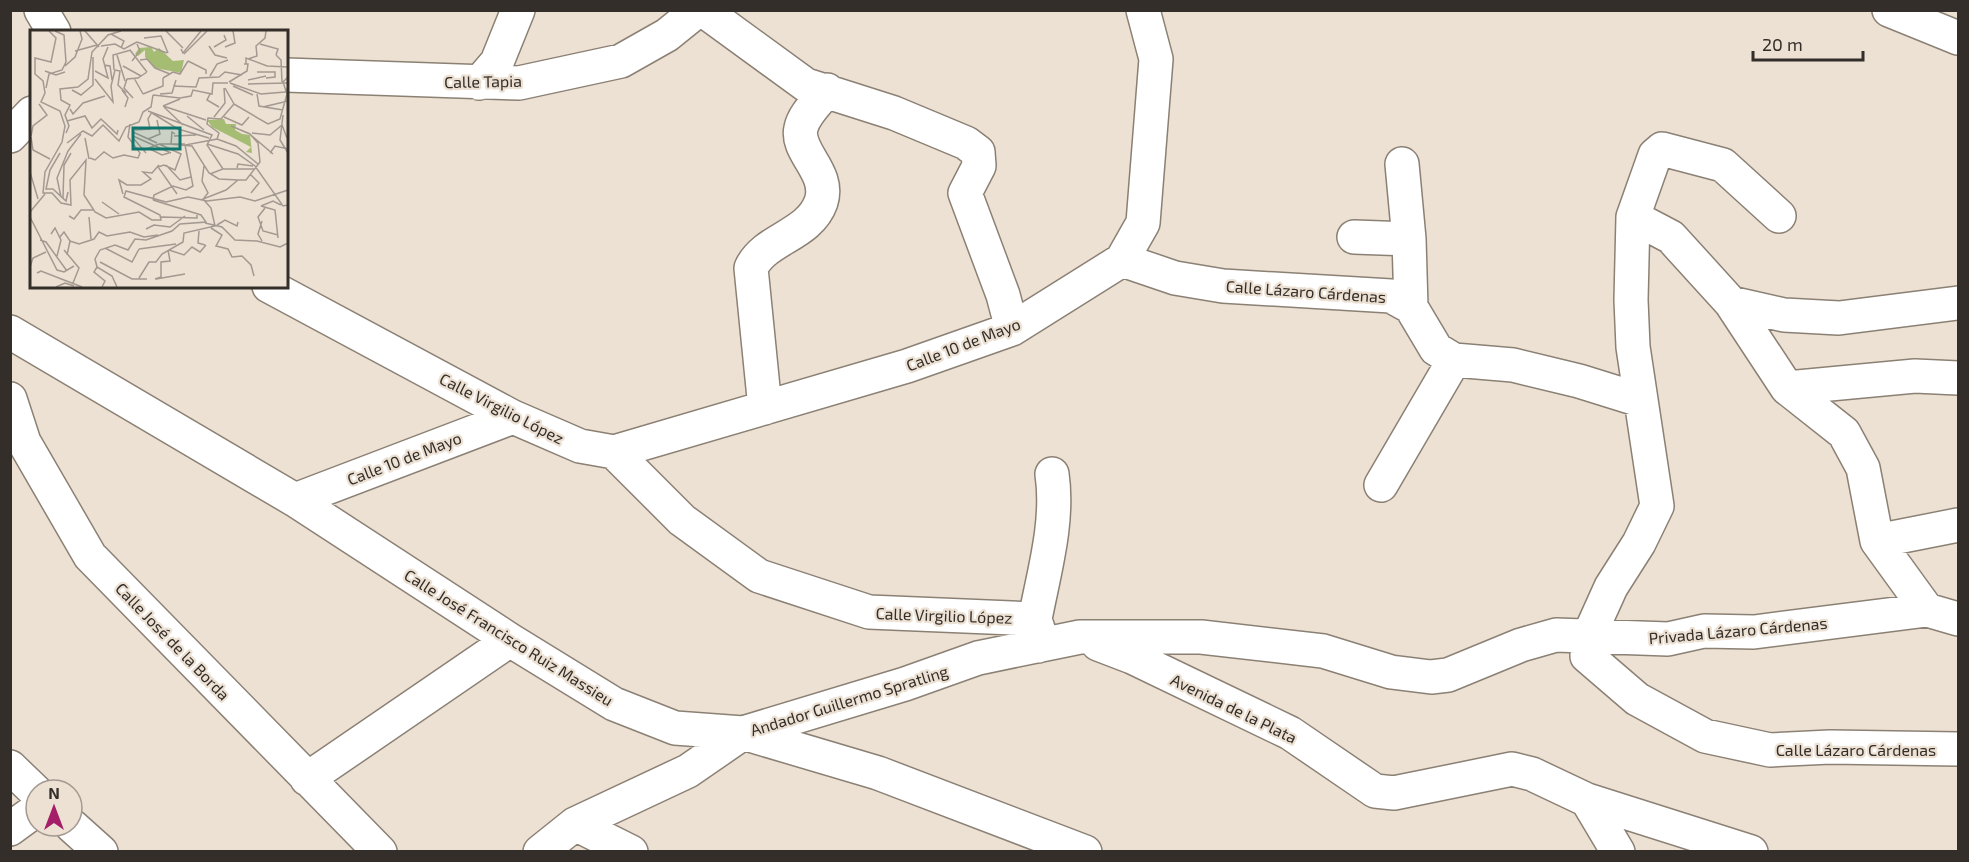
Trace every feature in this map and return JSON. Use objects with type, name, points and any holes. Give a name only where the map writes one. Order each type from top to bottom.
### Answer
[{"type":"street","points":[[41,10],[53,30]]},
{"type":"street","points":[[479,83],[497,62],[518,10]]},
{"type":"street","name":"Calle Tapia","points":[[288,75],[519,83],[621,61],[667,35],[698,10]]},
{"type":"street","points":[[704,10],[806,85],[827,90],[936,130],[966,143],[978,152],[979,166],[965,193],[1003,295],[1012,329]]},
{"type":"street","name":"Calle 10 de Mayo","points":[[614,452],[907,366],[1012,329],[1122,260],[1143,223],[1156,59],[1143,10]]},
{"type":"street","points":[[1889,10],[1959,38]]},
{"type":"street","points":[[765,408],[752,268],[757,257],[815,215],[822,199],[821,175],[800,140],[800,130],[805,117],[827,90]]},
{"type":"street","points":[[10,136],[30,115]]},
{"type":"street","points":[[10,144],[30,150]]},
{"type":"street","points":[[1080,637],[1201,637],[1323,651],[1392,672],[1431,677],[1448,675],[1521,645],[1556,635],[1588,638],[1611,587],[1639,543],[1657,506],[1640,400],[1630,300],[1634,218],[1655,155],[1662,149],[1723,165],[1779,216]]},
{"type":"street","points":[[1402,164],[1409,239],[1410,307],[1436,349],[1454,360],[1513,365],[1579,381],[1640,400]]},
{"type":"street","points":[[1634,218],[1671,237],[1731,303],[1787,388],[1844,432],[1863,468],[1877,541],[1927,610]]},
{"type":"street","points":[[1354,237],[1409,239]]},
{"type":"street","name":"Calle Lázaro Cárdenas","points":[[1122,260],[1175,279],[1223,286],[1391,296],[1410,307]]},
{"type":"street","name":"Calle Virgilio López","points":[[273,288],[513,417],[580,446],[614,452],[682,520],[759,576],[869,612],[1036,633]]},
{"type":"street","points":[[1731,303],[1784,315],[1839,318],[1959,303]]},
{"type":"street","name":"Calle José Francisco Ruiz Massieu","points":[[10,332],[295,500],[510,640],[614,704],[675,728],[743,733],[878,772],[1085,852]]},
{"type":"street","points":[[1381,485],[1454,360]]},
{"type":"street","points":[[1787,388],[1915,376],[1959,378]]},
{"type":"street","name":"Calle José de la Borda","points":[[10,399],[24,442],[90,556],[380,852]]},
{"type":"street","name":"Calle 10 de Mayo","points":[[295,500],[513,417]]},
{"type":"street","points":[[1036,633],[1052,520],[1054,493],[1052,474]]},
{"type":"street","points":[[1877,541],[1959,525]]},
{"type":"street","name":"Privada Lázaro Cárdenas","points":[[1588,638],[1668,639],[1704,631],[1754,632],[1927,610],[1959,619]]},
{"type":"street","name":"Andador Guillermo Spratling","points":[[540,852],[575,825],[688,771],[743,733],[905,684],[978,658],[1036,633],[1080,637]]},
{"type":"street","name":"Avenida de la Plata","points":[[1080,637],[1132,657],[1290,733],[1375,791],[1394,793],[1512,769],[1532,774],[1587,800],[1751,852]]},
{"type":"street","name":"Calle Lázaro Cárdenas","points":[[1588,638],[1587,656],[1637,699],[1706,736],[1770,750],[1830,747],[1959,749]]},
{"type":"street","points":[[307,779],[510,640]]},
{"type":"street","points":[[10,767],[24,780]]},
{"type":"street","points":[[1587,800],[1618,852]]},
{"type":"street","points":[[10,829],[24,819]]},
{"type":"street","points":[[575,825],[631,852]]},
{"type":"street","points":[[84,837],[101,852]]}]
